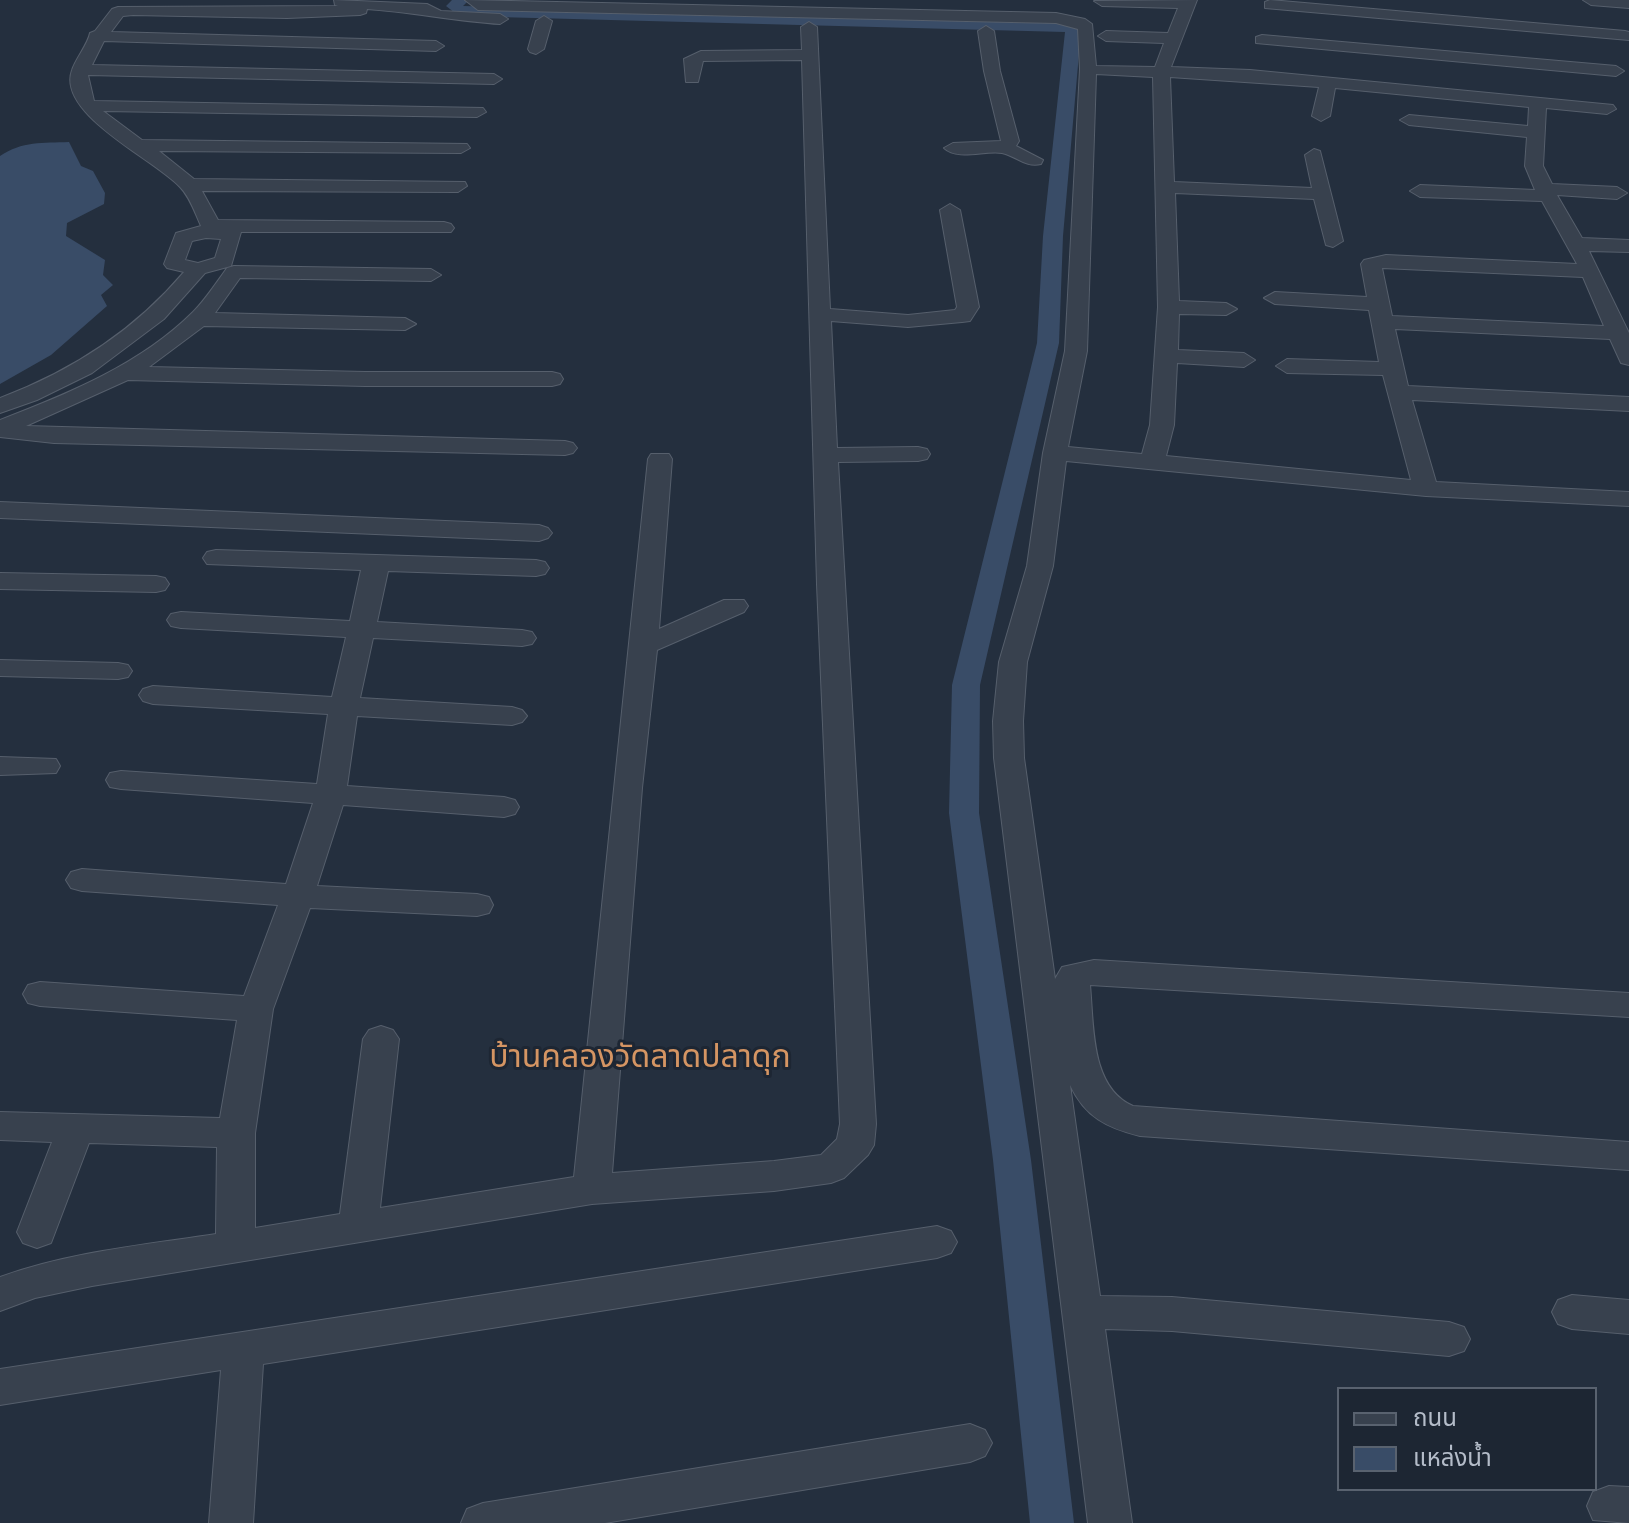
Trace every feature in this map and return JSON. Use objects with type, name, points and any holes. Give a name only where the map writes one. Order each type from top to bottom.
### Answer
[{"type":"street","points":[[473,0],[478,5],[766,6],[1056,18],[1079,22],[1091,36],[1076,351],[1055,453],[1049,517],[1040,566],[1013,662],[1008,721],[1014,801],[1110,1523]]},
{"type":"street","points":[[1407,53],[1416,0]]},
{"type":"street","points":[[1591,0],[1629,3]]},
{"type":"street","points":[[1102,1],[1188,2],[1161,72],[1168,356],[1162,425],[1152,463]]},
{"type":"street","points":[[340,2],[428,9],[438,15],[496,19],[1172,38]]},
{"type":"street","points":[[1270,5],[1538,102],[1607,109]]},
{"type":"street","points":[[209,229],[189,185],[99,120],[88,106],[78,84],[80,70],[96,36],[118,12],[287,13],[342,9],[408,13],[428,9]]},
{"type":"street","points":[[489,37],[496,19]]},
{"type":"street","points":[[536,49],[544,21]]},
{"type":"street","points":[[0,1294],[32,1282],[92,1270],[592,1189],[774,1176],[831,1168],[855,1145],[858,1124],[835,710],[809,27]]},
{"type":"street","points":[[986,31],[992,71],[1010,141],[1005,148]]},
{"type":"street","points":[[96,36],[436,46]]},
{"type":"street","points":[[1102,70],[1215,73],[1328,82],[1407,53],[1625,36]]},
{"type":"street","points":[[1262,40],[1623,78]]},
{"type":"street","points":[[692,78],[692,59],[701,56],[810,55]]},
{"type":"street","points":[[80,70],[494,79]]},
{"type":"street","points":[[1321,116],[1328,82]]},
{"type":"street","points":[[1538,102],[1534,166],[1591,271],[1629,358]]},
{"type":"street","points":[[88,106],[477,112]]},
{"type":"street","points":[[1409,120],[1535,132]]},
{"type":"street","points":[[135,145],[461,148]]},
{"type":"street","points":[[953,148],[1005,148],[1034,160]]},
{"type":"street","points":[[1314,155],[1333,241]]},
{"type":"street","points":[[189,185],[458,186]]},
{"type":"street","points":[[1166,187],[1323,194]]},
{"type":"street","points":[[1420,191],[1617,193]]},
{"type":"street","points":[[818,314],[908,321],[962,316],[968,307],[950,210]]},
{"type":"street","points":[[0,406],[63,378],[145,328],[172,302],[198,269],[174,264],[183,237],[209,229],[444,228]]},
{"type":"street","points":[[1575,244],[1629,246]]},
{"type":"street","points":[[1426,489],[1395,381],[1371,268],[1375,262],[1591,271]]},
{"type":"street","points":[[0,428],[49,410],[126,373],[199,319],[234,272],[431,275]]},
{"type":"street","points":[[1275,298],[1381,313],[1617,333]]},
{"type":"street","points":[[1605,302],[1629,304]]},
{"type":"street","points":[[1169,307],[1226,309]]},
{"type":"street","points":[[199,319],[405,324]]},
{"type":"street","points":[[1168,356],[1244,360]]},
{"type":"street","points":[[1287,366],[1395,381],[1629,404]]},
{"type":"street","points":[[126,373],[365,379],[552,379]]},
{"type":"street","points":[[0,428],[54,436],[565,448]]},
{"type":"street","points":[[1055,453],[1426,489],[1629,499]]},
{"type":"street","points":[[826,455],[918,454]]},
{"type":"street","points":[[592,1189],[624,819],[660,459]]},
{"type":"street","points":[[0,510],[539,533]]},
{"type":"street","points":[[216,558],[536,568]]},
{"type":"street","points":[[236,1247],[236,1133],[256,1009],[298,896],[330,797],[344,707],[376,564]]},
{"type":"street","points":[[0,581],[156,584]]},
{"type":"street","points":[[643,646],[734,606]]},
{"type":"street","points":[[181,620],[522,638]]},
{"type":"street","points":[[0,668],[118,671]]},
{"type":"street","points":[[153,695],[512,716]]},
{"type":"street","points":[[0,766],[45,766]]},
{"type":"street","points":[[121,780],[504,807]]},
{"type":"street","points":[[82,880],[477,905]]},
{"type":"street","points":[[1629,1005],[1094,972],[1074,975],[1072,980],[1080,1043],[1092,1092],[1118,1117],[1140,1122],[1629,1156]]},
{"type":"street","points":[[40,994],[256,1009]]},
{"type":"street","points":[[358,1227],[381,1039]]},
{"type":"street","points":[[0,1126],[236,1133]]},
{"type":"street","points":[[37,1232],[75,1129]]},
{"type":"street","points":[[0,1387],[937,1242]]},
{"type":"street","points":[[1080,1312],[1172,1314],[1449,1339]]},
{"type":"street","points":[[1572,1312],[1629,1317]]},
{"type":"street","points":[[231,1523],[243,1349]]},
{"type":"street","points":[[483,1523],[970,1443]]},
{"type":"water","points":[[69,142],[81,166],[93,171],[105,193],[104,204],[67,223],[66,236],[105,260],[103,275],[113,285],[101,295],[107,306],[51,355],[0,384],[0,156],[25,145]]},
{"type":"waterway","points":[[461,0],[454,6],[459,11],[1068,27],[1073,31],[1053,236],[1048,343],[966,685],[964,813],[1012,1160],[1052,1523]]},
{"type":"district","name":"บ้านคลองวัดลาดปลาดุก","points":[[640,1058]]}]
